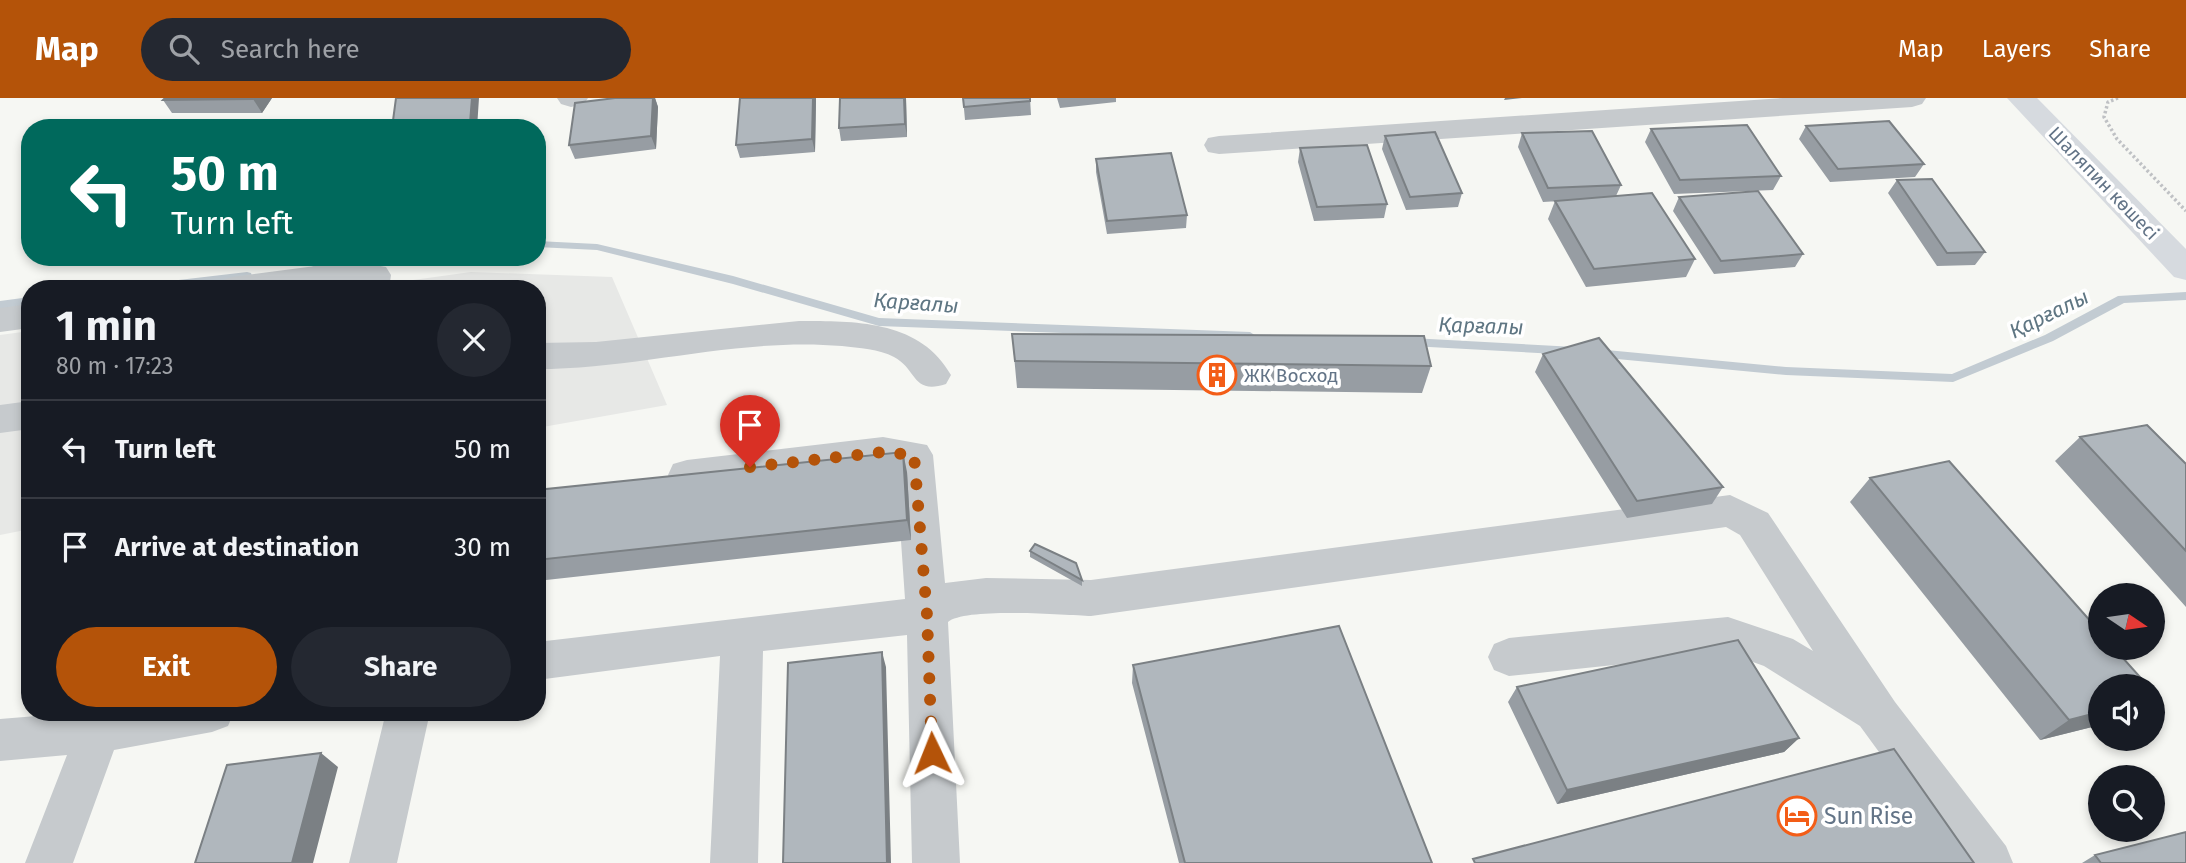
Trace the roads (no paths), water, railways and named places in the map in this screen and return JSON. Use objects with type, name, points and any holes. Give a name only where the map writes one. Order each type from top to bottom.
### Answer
[{"type":"main road","name":"Шаляпин көшесі","points":[[2021,98],[2180,262]]},
{"type":"street","points":[[1219,145],[1912,98]]},
{"type":"street","points":[[297,280],[354,272],[374,275],[373,280]]},
{"type":"street","points":[[0,320],[21,317]]},
{"type":"street","points":[[546,356],[593,356],[748,337],[808,333],[856,335],[869,336],[909,349],[933,375]]},
{"type":"street","points":[[0,419],[21,416]]},
{"type":"street","points":[[648,479],[883,452],[914,455],[927,615],[936,863]]},
{"type":"street","points":[[546,660],[927,615],[943,601],[986,596],[1091,597],[1730,512],[1754,524],[1880,716],[1989,863]]},
{"type":"street","points":[[734,863],[743,635]]},
{"type":"street","points":[[1509,657],[1728,635],[1778,652],[1880,716]]},
{"type":"street","points":[[373,863],[406,721]]},
{"type":"street","points":[[0,740],[103,722]]},
{"type":"street","points":[[49,863],[103,722]]},
{"type":"waterway","name":"Қарғалы","points":[[546,244],[597,247],[733,280],[879,322],[1250,336]]},
{"type":"waterway","name":"Қарғалы","points":[[317,267],[322,266]]},
{"type":"waterway","name":"Қарғалы","points":[[213,280],[247,276]]},
{"type":"waterway","name":"Қарғалы","points":[[1596,353],[1786,371],[1953,378],[2049,338],[2122,299],[2186,296]]},
{"type":"waterway","name":"Қарғалы","points":[[0,305],[21,302]]},
{"type":"waterway","name":"Қарғалы","points":[[1411,342],[1575,351]]},
{"type":"place","name":"ЖК Восход","points":[[1217,375]]},
{"type":"place","name":"Sun Rise","points":[[1797,816]]}]
